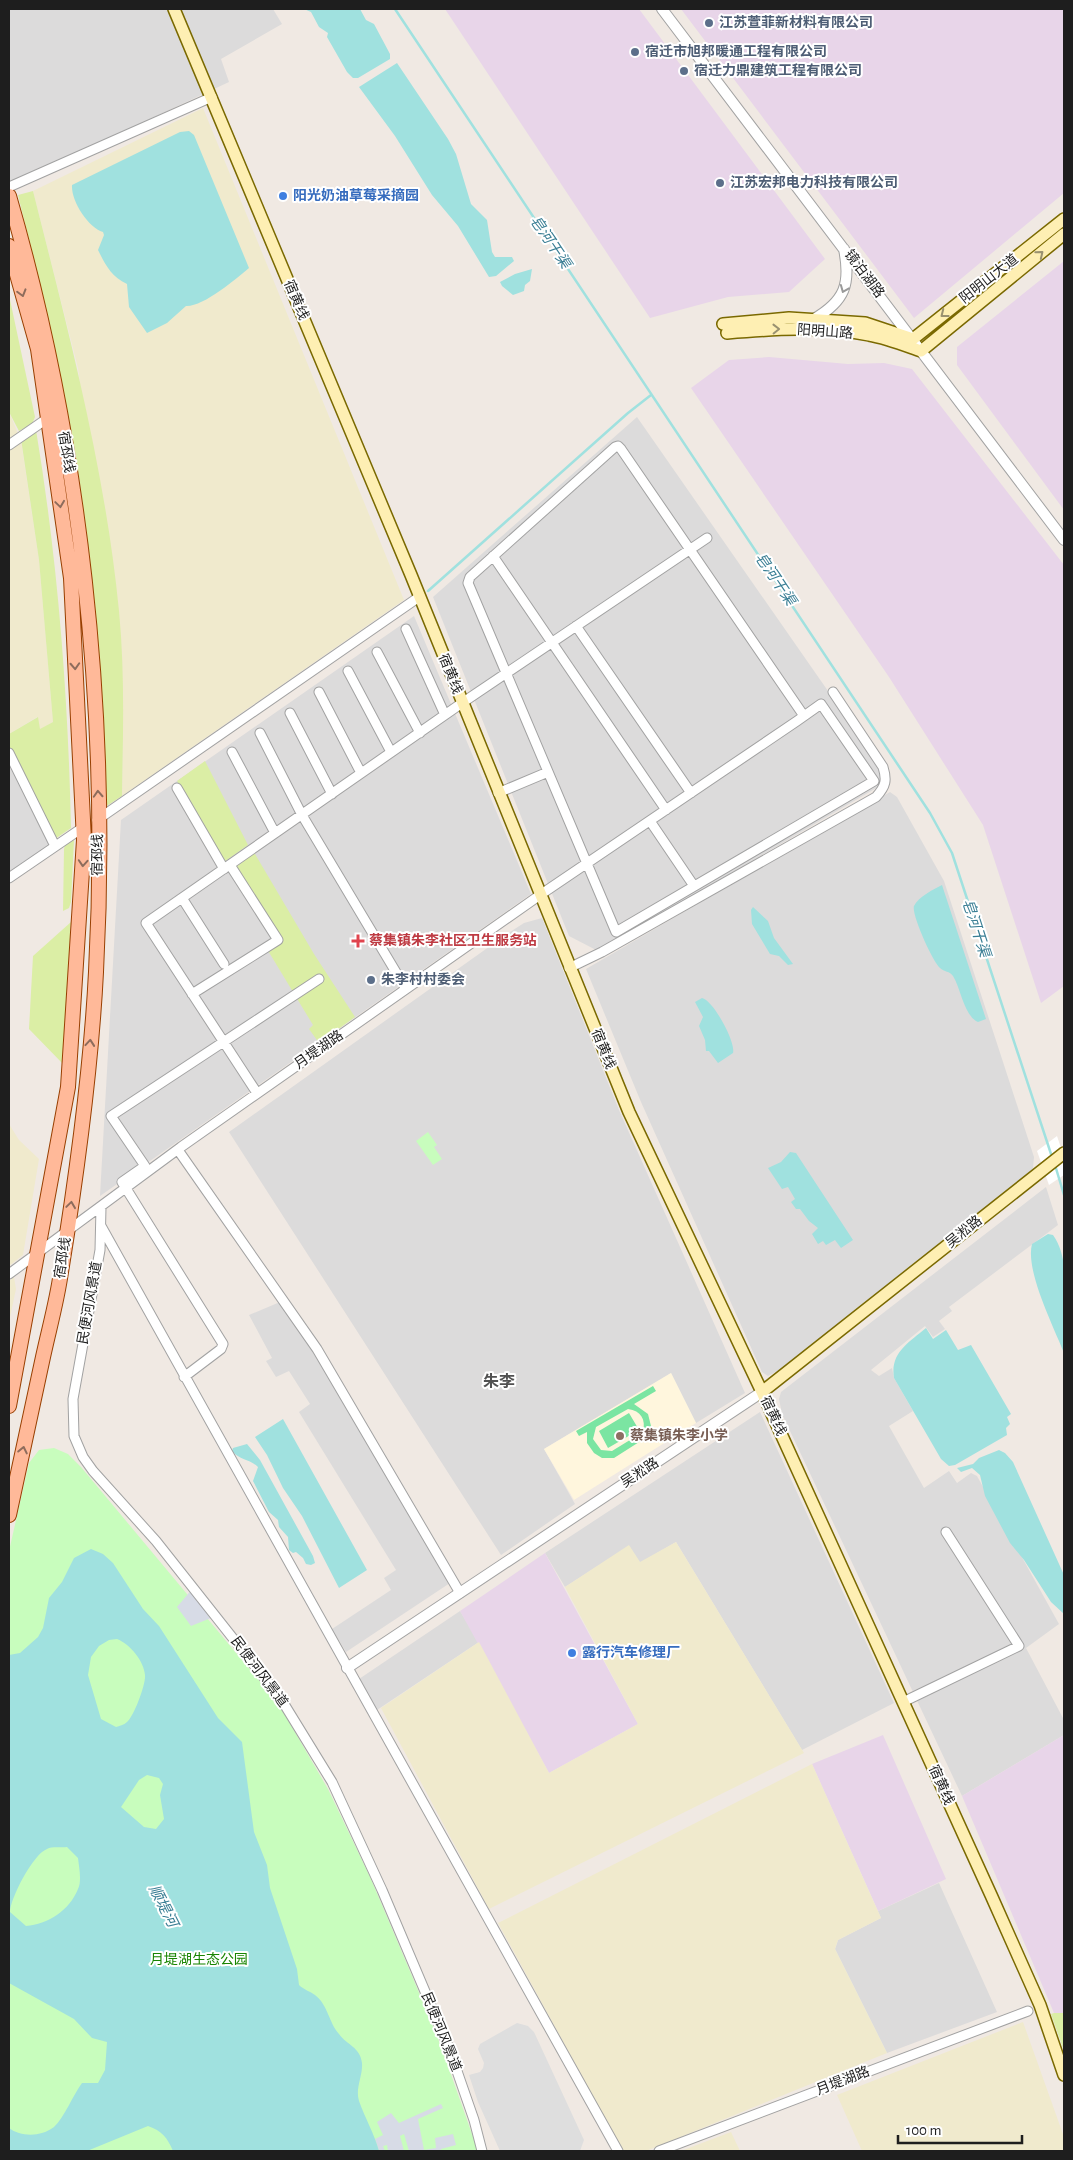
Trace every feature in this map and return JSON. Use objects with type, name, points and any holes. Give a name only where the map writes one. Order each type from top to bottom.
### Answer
[{"type":"main road","name":"宿黄线","points":[[174,9],[419,597],[629,1112],[762,1392],[903,1702],[1037,1999],[1064,2075]]},
{"type":"main road","name":"宿邳线","points":[[9,196],[43,326],[66,446],[90,621],[99,818],[96,973],[78,1155],[61,1276],[9,1515]]},
{"type":"main road","name":"阳明山大道","points":[[913,339],[1064,219]]},
{"type":"main road","name":"阳明山大道","points":[[921,351],[1064,234]]},
{"type":"main road","name":"宿邳线","points":[[9,246],[38,349],[70,578],[84,827],[68,1088],[9,1406]]},
{"type":"main road","name":"阳明山路","points":[[913,339],[865,322],[814,319],[789,318],[725,328],[840,331],[869,335],[921,351]]},
{"type":"main road","name":"吴淞路","points":[[762,1392],[1064,1154]]},
{"type":"street","name":"镜泊湖路","points":[[662,9],[1064,540]]},
{"type":"street","points":[[9,187],[212,97]]},
{"type":"street","points":[[814,319],[830,309],[843,293],[847,276],[843,246]]},
{"type":"street","points":[[9,445],[48,418]]},
{"type":"street","points":[[697,884],[616,932],[468,583],[470,577],[618,446],[691,549],[804,716]]},
{"type":"street","points":[[257,1094],[146,923],[462,703],[707,538]]},
{"type":"street","points":[[493,556],[666,810]]},
{"type":"street","points":[[9,878],[419,597]]},
{"type":"street","points":[[576,626],[691,793]]},
{"type":"street","points":[[406,629],[446,715]]},
{"type":"street","points":[[377,652],[420,733]]},
{"type":"street","points":[[348,672],[392,752]]},
{"type":"street","points":[[319,692],[361,773]]},
{"type":"street","points":[[569,968],[602,952],[876,797],[885,786],[886,778],[883,766],[833,692]]},
{"type":"street","name":"月堤湖路","points":[[9,1274],[125,1188],[406,989],[540,895],[821,704],[874,781],[697,884]]},
{"type":"street","points":[[290,713],[332,794]]},
{"type":"street","points":[[260,733],[302,815],[406,989]]},
{"type":"street","points":[[232,752],[275,833]]},
{"type":"street","points":[[9,753],[55,846]]},
{"type":"street","points":[[498,792],[548,772]]},
{"type":"street","points":[[177,788],[227,867],[278,940],[192,994]]},
{"type":"street","points":[[650,821],[697,884],[707,892]]},
{"type":"street","points":[[182,898],[224,964]]},
{"type":"street","points":[[184,1377],[221,1349],[223,1344],[122,1182],[145,1166],[112,1116],[319,979]]},
{"type":"street","points":[[178,1150],[317,1350],[460,1592]]},
{"type":"street","name":"民便河风景道","points":[[100,1207],[100,1250],[73,1399],[74,1436],[83,1457],[93,1471],[156,1541],[281,1699],[332,1782],[382,1890],[449,2048],[474,2120],[482,2151]]},
{"type":"street","points":[[100,1224],[618,2151]]},
{"type":"street","name":"吴淞路","points":[[347,1668],[762,1392]]},
{"type":"street","points":[[903,1702],[1019,1646],[946,1532]]},
{"type":"street","name":"月堤湖路","points":[[659,2151],[1028,2011]]},
{"type":"shaded area","points":[[9,9],[273,9],[282,24],[221,59],[229,82],[9,185]]},
{"type":"shaded area","points":[[445,9],[639,9],[825,259],[789,292],[728,297],[650,318]]},
{"type":"shaded area","points":[[681,9],[1064,9],[1064,193],[914,318]]},
{"type":"shaded area","points":[[203,108],[404,600],[122,796],[123,725],[78,368],[33,191]]},
{"type":"shaded area","points":[[1064,261],[1064,510],[957,365],[957,347]]},
{"type":"shaded area","points":[[769,357],[848,364],[884,363],[912,369],[1064,565],[1064,986],[1041,1003],[983,825],[889,677],[691,388],[729,360]]},
{"type":"shaded area","points":[[9,412],[21,441],[39,560],[53,722],[40,730],[37,717],[9,734]]},
{"type":"shaded area","points":[[637,417],[890,780],[598,951],[569,936],[433,597]]},
{"type":"shaded area","points":[[414,616],[531,894],[100,1196],[121,820]]},
{"type":"shaded area","points":[[9,763],[50,846],[9,875]]},
{"type":"shaded area","points":[[890,792],[897,797],[944,881],[1034,1157],[1033,1168],[1032,1171],[781,1369],[768,1376],[762,1372],[641,1102],[586,969]]},
{"type":"shaded area","points":[[542,918],[619,1110],[745,1393],[696,1423],[671,1373],[544,1449],[575,1504],[501,1555],[229,1132],[507,934],[524,923]]},
{"type":"shaded area","points":[[9,1124],[19,1140],[39,1159],[23,1255],[9,1266]]},
{"type":"shaded area","points":[[1046,1187],[1058,1225],[949,1307],[952,1311],[939,1321],[945,1329],[933,1337],[925,1326],[871,1370],[879,1376],[892,1368],[894,1378],[913,1411],[889,1426],[924,1488],[949,1471],[957,1483],[971,1473],[977,1476],[1059,1624],[1026,1648],[1064,1720],[1064,1735],[962,1796],[782,1414],[779,1399],[781,1392]]},
{"type":"shaded area","points":[[14,1277],[16,1289],[9,1322],[9,1281]]},
{"type":"shaded area","points":[[280,1302],[310,1347],[450,1583],[346,1652],[332,1629],[391,1590],[384,1578],[396,1570],[299,1412],[310,1404],[289,1371],[276,1377],[266,1361],[272,1358],[249,1315]]},
{"type":"shaded area","name":"蔡集镇朱李小学","points":[[671,1373],[696,1423],[574,1500],[544,1449]]},
{"type":"shaded area","points":[[760,1412],[894,1703],[802,1750],[676,1542],[640,1563],[629,1546],[565,1587],[545,1553]]},
{"type":"shaded area","points":[[676,1542],[804,1753],[489,1909],[381,1708],[479,1642],[549,1773],[638,1724],[565,1587],[629,1545],[640,1562]]},
{"type":"shaded area","points":[[545,1553],[638,1724],[549,1773],[460,1611]]},
{"type":"shaded area","points":[[193,1588],[216,1616],[191,1626],[177,1607]]},
{"type":"shaded area","points":[[460,1611],[479,1642],[377,1710],[359,1679]]},
{"type":"shaded area","points":[[883,1735],[946,1879],[878,1911],[812,1764]]},
{"type":"shaded area","points":[[1064,1735],[1064,2013],[1060,2014],[1054,2013],[962,1796]]},
{"type":"shaded area","points":[[812,1764],[881,1918],[838,1940],[835,1949],[887,2053],[646,2151],[623,2151],[498,1923]]},
{"type":"shaded area","points":[[939,1883],[997,2012],[887,2053],[835,1949],[838,1940],[881,1918],[878,1911]]},
{"type":"shaded area","points":[[1023,2022],[1064,2137],[1064,2151],[862,2151],[837,2095]]},
{"type":"shaded area","points":[[517,2023],[528,2026],[534,2032],[584,2140],[580,2151],[500,2151],[478,2102],[469,2075],[480,2072],[483,2068],[484,2063],[478,2049],[480,2044]]},
{"type":"shaded area","points":[[441,2104],[443,2108],[418,2119],[424,2150],[436,2148],[435,2138],[453,2134],[456,2145],[441,2149],[441,2151],[409,2151],[404,2134],[400,2136],[404,2151],[388,2151],[387,2145],[383,2146],[385,2151],[379,2151],[375,2139],[383,2135],[377,2122],[391,2113],[399,2123]]},
{"type":"shaded area","points":[[731,2132],[740,2151],[681,2151]]},
{"type":"green space","points":[[33,191],[84,400],[105,505],[113,558],[121,634],[123,681],[122,796],[105,807],[99,660],[93,586],[84,513],[64,393],[18,195]]},
{"type":"green space","points":[[9,295],[35,417],[32,424],[19,431],[9,412]]},
{"type":"green space","points":[[36,430],[56,579],[67,728],[71,828],[55,839],[9,748],[9,734],[38,717],[40,729],[53,722],[39,560],[21,439]]},
{"type":"green space","points":[[205,761],[248,845],[224,862],[177,781]]},
{"type":"green space","points":[[74,840],[71,902],[69,908],[63,911],[64,849],[65,845]]},
{"type":"green space","points":[[252,854],[255,854],[314,954],[355,1017],[319,1043],[309,1029],[313,1025],[267,949],[281,940],[235,868]]},
{"type":"green space","points":[[71,922],[63,1064],[29,1029],[33,956]]},
{"type":"green space","points":[[428,1132],[437,1145],[434,1147],[442,1159],[433,1165],[416,1141]]},
{"type":"green space","points":[[653,1386],[656,1391],[634,1404],[648,1414],[651,1426],[647,1437],[614,1458],[602,1458],[594,1453],[587,1443],[587,1432],[579,1436],[576,1431]],"holes":[[[628,1409],[641,1416],[644,1423],[643,1432],[612,1451],[601,1450],[593,1439],[596,1427]]]},
{"type":"green space","points":[[629,1413],[639,1430],[608,1448],[599,1431]]},
{"type":"green space","name":"月堤湖生态公园","points":[[54,1448],[68,1454],[81,1467],[278,1703],[328,1789],[371,1879],[441,2046],[478,2151],[9,2151],[9,1551],[29,1463],[39,1450]]},
{"type":"green space","points":[[1064,2013],[1064,2051],[1051,2014]]},
{"type":"water","points":[[304,9],[360,9],[366,20],[374,24],[390,54],[390,59],[358,78],[353,78],[347,72],[327,37],[328,33],[319,27],[311,12]]},
{"type":"water","points":[[397,63],[456,154],[471,204],[487,220],[492,252],[495,257],[512,257],[514,261],[496,276],[489,277],[458,226],[432,195],[395,136],[359,87]]},
{"type":"water","points":[[189,131],[194,135],[249,268],[210,297],[193,305],[186,306],[167,323],[147,333],[129,307],[127,284],[117,278],[110,270],[98,250],[104,235],[103,232],[86,219],[77,206],[72,185],[180,132]]},
{"type":"water","points":[[532,269],[530,281],[525,285],[524,291],[513,295],[500,282],[515,274]]},
{"type":"water","points":[[942,885],[986,1019],[978,1022],[969,1014],[953,976],[937,964],[923,938],[914,911],[914,906],[919,899]]},
{"type":"water","points":[[753,907],[768,921],[774,938],[793,964],[788,965],[779,956],[770,954],[752,924],[751,910]]},
{"type":"water","points":[[702,998],[707,1000],[723,1022],[733,1048],[733,1053],[718,1063],[709,1051],[706,1051],[705,1040],[699,1026],[703,1017],[695,1002]]},
{"type":"water","points":[[790,1152],[796,1153],[853,1240],[841,1248],[835,1240],[826,1245],[823,1241],[818,1244],[812,1234],[818,1228],[809,1221],[800,1209],[796,1209],[791,1202],[795,1199],[788,1187],[782,1189],[768,1168],[781,1162]]},
{"type":"water","points":[[1048,1234],[1053,1235],[1063,1260],[1066,1292],[1064,1353],[1036,1283],[1031,1255],[1032,1244]]},
{"type":"water","points":[[926,1328],[933,1339],[946,1330],[958,1350],[971,1345],[1011,1414],[1007,1417],[1010,1424],[1006,1428],[1007,1435],[955,1465],[949,1466],[941,1459],[894,1378],[893,1369],[898,1355],[907,1344]]},
{"type":"water","points":[[283,1419],[367,1570],[339,1588],[302,1516],[283,1488],[267,1455],[255,1437]]},
{"type":"water","points":[[247,1444],[260,1460],[313,1556],[315,1563],[311,1565],[306,1564],[303,1558],[296,1552],[293,1553],[289,1550],[288,1537],[279,1527],[278,1520],[269,1512],[253,1481],[258,1467],[232,1451],[233,1448]]},
{"type":"water","points":[[999,1450],[1005,1453],[1013,1462],[1064,1575],[1064,1614],[1051,1602],[1024,1560],[1010,1543],[985,1496],[980,1475],[972,1468],[961,1472],[957,1468],[973,1464],[979,1458]]},
{"type":"water","name":"月堤湖生态公园","points":[[91,1549],[103,1554],[113,1563],[143,1609],[159,1626],[218,1718],[242,1742],[254,1832],[267,1865],[270,1888],[297,1969],[299,1985],[319,1999],[336,2030],[359,2053],[362,2063],[358,2091],[359,2101],[379,2151],[173,2151],[163,2135],[148,2126],[87,2151],[9,2151],[9,2128],[19,2133],[31,2135],[43,2133],[54,2127],[82,2083],[98,2083],[105,2070],[107,2042],[92,2038],[74,2019],[9,1983],[9,1655],[20,1653],[38,1637],[43,1628],[49,1598],[62,1582],[74,1558]],"holes":[[[117,1639],[122,1641],[136,1654],[142,1664],[145,1679],[142,1692],[130,1719],[116,1727],[101,1719],[88,1675],[91,1657],[99,1646],[109,1640]],[[147,1775],[159,1778],[163,1784],[160,1795],[164,1819],[156,1829],[144,1827],[121,1807],[139,1780]],[[54,1847],[67,1847],[78,1858],[80,1878],[78,1889],[69,1904],[57,1915],[34,1925],[26,1926],[10,1912],[14,1897],[35,1859],[41,1853]]]},
{"type":"pier","points":[[1057,1136],[1064,1157],[1064,1175],[1049,1185],[1037,1151]]},
{"type":"waterway","name":"皂河干渠","points":[[395,9],[930,813],[952,853],[1052,1157]]},
{"type":"waterway","points":[[428,591],[628,413],[651,395]]},
{"type":"waterway","name":"皂河干渠","points":[[1055,1165],[1064,1195]]},
{"type":"place","name":"江苏萱菲新材料有限公司","points":[[709,23]]},
{"type":"place","name":"宿迁市旭邦暖通工程有限公司","points":[[635,52]]},
{"type":"place","name":"宿迁力鼎建筑工程有限公司","points":[[684,71]]},
{"type":"place","name":"江苏宏邦电力科技有限公司","points":[[720,183]]},
{"type":"place","name":"阳光奶油草莓采摘园","points":[[283,196]]},
{"type":"place","name":"蔡集镇朱李社区卫生服务站","points":[[358,941]]},
{"type":"place","name":"朱李村村委会","points":[[371,980]]},
{"type":"place","name":"蔡集镇朱李小学","points":[[620,1436]]},
{"type":"place","name":"露行汽车修理厂","points":[[572,1653]]},
{"type":"district","name":"朱李","points":[[499,1382]]},
{"type":"water label","name":"顺堤河","points":[[163,1906]]}]
